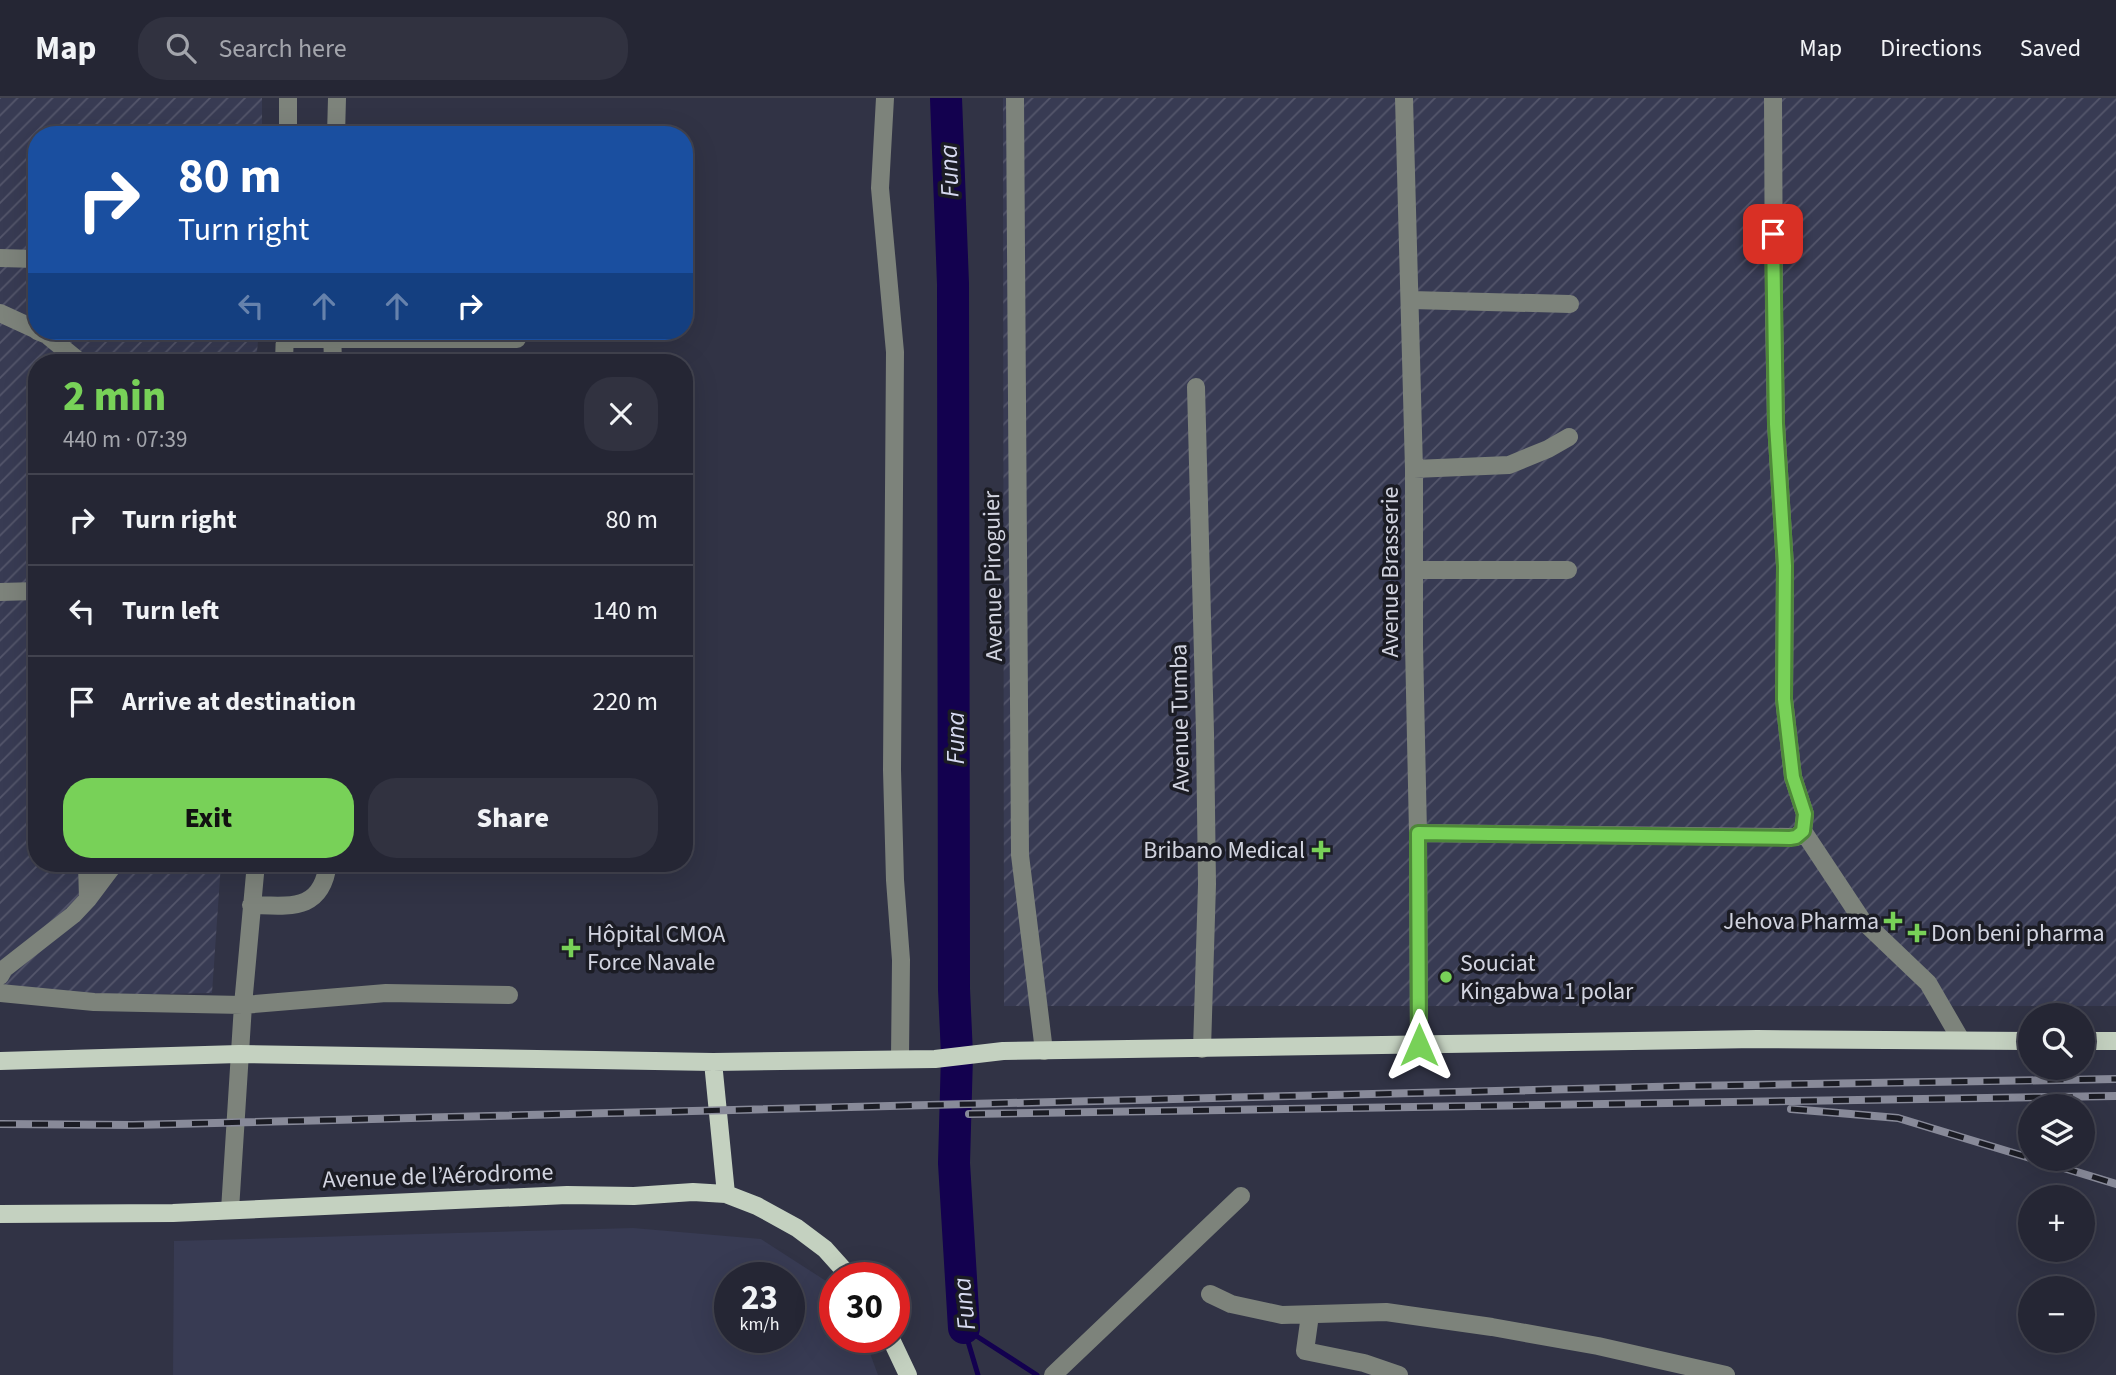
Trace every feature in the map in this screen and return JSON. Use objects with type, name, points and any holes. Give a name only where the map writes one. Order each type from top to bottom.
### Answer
[{"type":"main road","points":[[0,1061],[239,1054],[713,1062],[935,1059],[1003,1051],[1757,1039],[2018,1041]]},
{"type":"main road","points":[[2095,1041],[2116,1041]]},
{"type":"main road","points":[[713,1062],[726,1194]]},
{"type":"main road","name":"Avenue de l’Aérodrome","points":[[0,1214],[173,1213],[693,1192],[726,1194],[757,1206],[797,1228],[825,1249],[837,1262]]},
{"type":"main road","points":[[898,1353],[908,1375]]},
{"type":"street","points":[[288,98],[288,126]]},
{"type":"street","points":[[336,126],[337,98]]},
{"type":"street","points":[[885,98],[880,188],[895,352],[892,770],[895,880],[901,960],[900,1058]]},
{"type":"street","name":"Avenue Piroguier","points":[[1015,98],[1020,855],[1044,1051]]},
{"type":"street","name":"Avenue Brasserie","points":[[1404,98],[1414,469],[1419,1045]]},
{"type":"street","points":[[1773,98],[1773,316],[1776,424],[1785,566],[1784,699],[1793,777],[1805,814],[1803,831],[1862,920],[1928,983],[1961,1041]]},
{"type":"street","points":[[0,258],[28,259]]},
{"type":"street","points":[[1411,300],[1570,304]]},
{"type":"street","points":[[0,313],[28,327]]},
{"type":"street","points":[[53,340],[70,354]]},
{"type":"street","name":"Avenue Tumba","points":[[1196,387],[1206,761],[1207,884],[1202,1049]]},
{"type":"street","points":[[1414,469],[1509,465],[1569,437]]},
{"type":"street","points":[[1414,570],[1568,570]]},
{"type":"street","points":[[0,592],[28,591]]},
{"type":"street","points":[[1418,833],[1790,838],[1803,831]]},
{"type":"street","points":[[88,872],[88,899]]},
{"type":"street","points":[[0,976],[4,969],[73,915],[108,872]]},
{"type":"street","points":[[230,1210],[239,1054],[255,872]]},
{"type":"street","points":[[251,905],[290,906],[305,903],[320,889],[326,872]]},
{"type":"street","points":[[0,993],[94,1002],[243,1004],[386,993],[509,995]]},
{"type":"street","points":[[1055,1373],[1241,1196]]},
{"type":"street","points":[[1210,1294],[1231,1304],[1282,1315],[1386,1312],[1492,1327],[1598,1346],[1726,1375]]},
{"type":"street","points":[[1310,1315],[1305,1351],[1364,1363],[1399,1375]]},
{"type":"shaded area","points":[[0,98],[262,98],[262,126],[28,126],[28,340],[258,340],[257,354],[28,354],[28,872],[220,872],[212,993],[0,997]]},
{"type":"shaded area","points":[[1003,98],[2116,98],[2116,1006],[2095,1006],[2095,1003],[2018,1003],[2018,1006],[1004,1006]]},
{"type":"shaded area","points":[[633,1228],[761,1239],[797,1262],[714,1262],[714,1353],[805,1353],[805,1267],[819,1276],[819,1353],[870,1353],[878,1375],[173,1375],[174,1241]]},
{"type":"waterway","name":"Funa","points":[[946,98],[953,284],[954,989],[957,1055],[954,1163],[964,1328]]},
{"type":"waterway","points":[[964,1328],[1037,1375]]},
{"type":"waterway","name":"Funa","points":[[964,1328],[978,1375]]},
{"type":"railway","points":[[0,1124],[133,1125],[1692,1086],[2116,1079]]},
{"type":"railway","points":[[969,1114],[2116,1096]]},
{"type":"railway","points":[[1791,1109],[1898,1118],[2018,1154]]},
{"type":"railway","points":[[2074,1171],[2116,1184]]},
{"type":"place","name":"Bribano Medical","points":[[1321,850]]},
{"type":"place","name":"Jehova Pharma","points":[[1893,921]]},
{"type":"place","name":"Don beni pharma","points":[[1917,933]]},
{"type":"place","name":"Hôpital CMOA Force Navale","points":[[571,948]]},
{"type":"place","name":"Souciat Kingabwa 1 polar","points":[[1446,977]]},
{"type":"route","points":[[1419,1045],[1418,833],[1790,838],[1803,831],[1805,814],[1793,777],[1784,699],[1785,566],[1776,424],[1773,234]]}]
